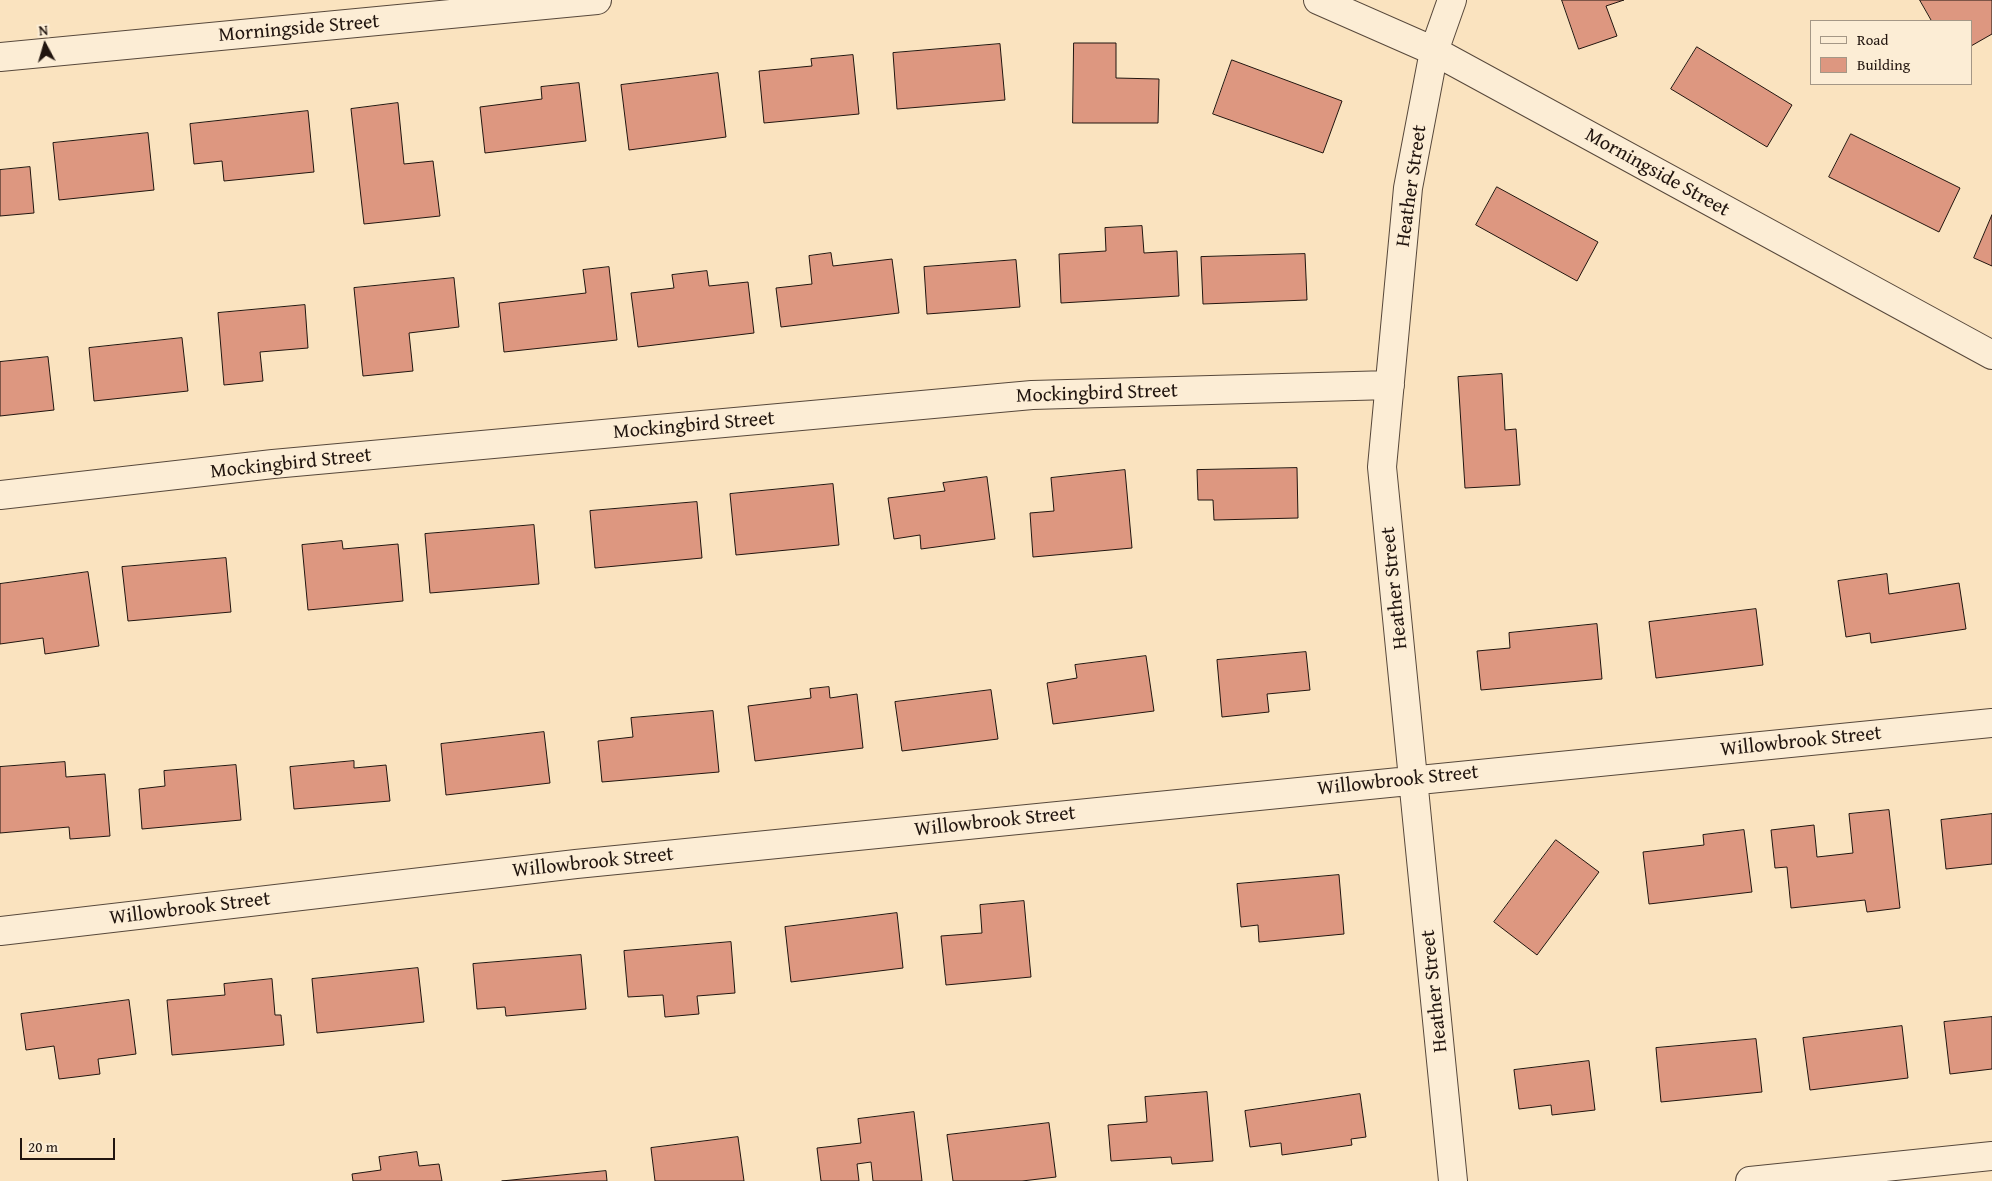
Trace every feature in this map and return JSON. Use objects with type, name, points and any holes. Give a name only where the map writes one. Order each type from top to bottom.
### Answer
[{"type":"street","name":"Morningside Street","points":[[0,58],[597,0]]},
{"type":"street","name":"Morningside Street","points":[[1318,0],[1434,51],[1992,356]]},
{"type":"street","name":"Heather Street","points":[[1452,0],[1434,51],[1408,188],[1382,467],[1453,1181]]},
{"type":"street","name":"Mockingbird Street","points":[[0,495],[273,464],[1032,395],[1390,385]]},
{"type":"street","name":"Willowbrook Street","points":[[0,931],[576,864],[1992,723]]},
{"type":"street","points":[[1750,1181],[1992,1156]]},
{"type":"building","points":[[1562,0],[1624,0],[1606,6],[1617,36],[1579,49]]},
{"type":"building","points":[[1920,0],[1992,0],[1992,34],[1972,45],[1972,20],[1931,20]]},
{"type":"building","points":[[1074,43],[1116,43],[1116,78],[1159,79],[1158,123],[1073,123]]},
{"type":"building","points":[[1000,44],[1005,100],[897,109],[893,53]]},
{"type":"building","points":[[1697,47],[1792,105],[1767,147],[1671,89]]},
{"type":"building","points":[[853,55],[859,114],[764,123],[759,71],[812,66],[811,59]]},
{"type":"building","points":[[1232,60],[1342,101],[1323,153],[1213,114]]},
{"type":"building","points":[[718,73],[726,137],[629,150],[621,85]]},
{"type":"building","points":[[579,83],[586,141],[485,153],[480,107],[542,99],[541,87]]},
{"type":"building","points":[[398,103],[404,164],[433,161],[440,216],[364,224],[351,109]]},
{"type":"building","points":[[308,111],[314,172],[224,181],[222,161],[194,164],[190,124]]},
{"type":"building","points":[[148,133],[154,190],[59,200],[53,143]]},
{"type":"building","points":[[1851,134],[1960,188],[1939,232],[1829,177]]},
{"type":"building","points":[[30,167],[34,213],[0,216],[0,170]]},
{"type":"building","points":[[1497,187],[1598,242],[1577,281],[1476,225]]},
{"type":"building","points":[[1992,215],[1992,266],[1974,258]]},
{"type":"building","points":[[1142,226],[1144,253],[1177,251],[1179,296],[1061,303],[1059,254],[1106,251],[1105,228]]},
{"type":"building","points":[[831,253],[833,266],[892,259],[899,313],[781,327],[776,288],[812,284],[809,256]]},
{"type":"building","points":[[1305,254],[1307,300],[1203,304],[1201,257]]},
{"type":"building","points":[[1016,260],[1020,307],[927,314],[924,267]]},
{"type":"building","points":[[609,267],[617,340],[504,352],[499,303],[586,293],[583,270]]},
{"type":"building","points":[[707,271],[709,286],[748,282],[754,333],[638,347],[631,293],[674,288],[672,275]]},
{"type":"building","points":[[454,278],[459,327],[409,333],[413,371],[363,376],[354,288]]},
{"type":"building","points":[[305,305],[308,348],[260,352],[263,381],[224,385],[218,313]]},
{"type":"building","points":[[182,338],[188,391],[94,401],[89,348]]},
{"type":"building","points":[[48,357],[54,410],[0,416],[0,362]]},
{"type":"building","points":[[1502,374],[1505,430],[1516,429],[1520,485],[1465,488],[1458,377]]},
{"type":"building","points":[[1297,468],[1298,518],[1214,520],[1213,500],[1198,500],[1197,470]]},
{"type":"building","points":[[1125,470],[1132,548],[1033,557],[1030,513],[1054,511],[1051,478]]},
{"type":"building","points":[[987,477],[995,539],[921,549],[920,535],[894,539],[888,498],[945,491],[943,483]]},
{"type":"building","points":[[833,484],[839,545],[736,555],[730,494]]},
{"type":"building","points":[[697,502],[702,558],[595,568],[590,511]]},
{"type":"building","points":[[534,525],[539,584],[430,593],[425,534]]},
{"type":"building","points":[[342,541],[343,549],[398,544],[403,601],[308,610],[302,545]]},
{"type":"building","points":[[226,558],[231,612],[128,621],[122,567]]},
{"type":"building","points":[[88,572],[99,646],[45,654],[43,638],[0,644],[0,584]]},
{"type":"building","points":[[1887,574],[1889,594],[1959,583],[1966,629],[1871,643],[1870,633],[1846,637],[1838,581]]},
{"type":"building","points":[[1756,609],[1763,665],[1656,678],[1649,622]]},
{"type":"building","points":[[1597,624],[1602,679],[1481,690],[1477,651],[1510,648],[1509,633]]},
{"type":"building","points":[[1306,652],[1310,690],[1267,694],[1269,712],[1222,717],[1217,660]]},
{"type":"building","points":[[1146,656],[1154,711],[1053,724],[1047,683],[1077,678],[1075,665]]},
{"type":"building","points":[[829,687],[830,698],[857,694],[863,748],[755,761],[748,706],[811,698],[810,689]]},
{"type":"building","points":[[991,690],[998,739],[902,751],[895,702]]},
{"type":"building","points":[[713,711],[719,772],[602,782],[598,741],[633,737],[631,718]]},
{"type":"building","points":[[544,732],[550,783],[446,795],[441,744]]},
{"type":"building","points":[[354,761],[354,768],[386,765],[390,801],[294,809],[290,767]]},
{"type":"building","points":[[65,762],[66,777],[105,774],[110,836],[70,839],[69,827],[0,833],[0,767]]},
{"type":"building","points":[[236,765],[241,820],[142,829],[139,789],[165,786],[164,771]]},
{"type":"building","points":[[1889,810],[1900,908],[1867,912],[1865,900],[1791,908],[1787,867],[1775,868],[1771,830],[1814,825],[1817,857],[1853,853],[1849,814]]},
{"type":"building","points":[[1992,814],[1992,864],[1946,869],[1941,820]]},
{"type":"building","points":[[1744,830],[1752,892],[1649,904],[1643,852],[1704,845],[1703,835]]},
{"type":"building","points":[[1556,840],[1599,872],[1537,955],[1494,922]]},
{"type":"building","points":[[1339,875],[1344,934],[1259,942],[1258,925],[1241,927],[1237,884]]},
{"type":"building","points":[[1024,901],[1031,977],[946,985],[941,936],[982,933],[980,905]]},
{"type":"building","points":[[897,913],[903,968],[791,982],[785,927]]},
{"type":"building","points":[[731,942],[735,993],[697,996],[699,1014],[665,1017],[663,995],[628,997],[624,951]]},
{"type":"building","points":[[581,955],[586,1009],[506,1016],[505,1007],[477,1009],[473,964]]},
{"type":"building","points":[[418,968],[424,1022],[317,1033],[312,979]]},
{"type":"building","points":[[272,979],[275,1015],[281,1015],[284,1045],[172,1055],[167,1000],[225,995],[224,984]]},
{"type":"building","points":[[129,1000],[136,1054],[98,1059],[100,1074],[59,1079],[54,1046],[26,1050],[21,1014]]},
{"type":"building","points":[[1992,1017],[1992,1069],[1950,1074],[1944,1022]]},
{"type":"building","points":[[1902,1026],[1908,1078],[1810,1090],[1803,1038]]},
{"type":"building","points":[[1756,1039],[1762,1092],[1661,1102],[1656,1048]]},
{"type":"building","points":[[1589,1061],[1595,1110],[1552,1115],[1551,1105],[1519,1109],[1514,1070]]},
{"type":"building","points":[[1207,1092],[1213,1161],[1172,1164],[1171,1157],[1111,1161],[1108,1125],[1147,1122],[1145,1097]]},
{"type":"building","points":[[1360,1094],[1366,1137],[1351,1139],[1352,1145],[1282,1155],[1281,1143],[1250,1147],[1245,1111]]},
{"type":"building","points":[[914,1112],[922,1181],[873,1181],[871,1162],[857,1164],[859,1181],[821,1181],[817,1148],[861,1143],[858,1119]]},
{"type":"building","points":[[1049,1123],[1056,1177],[1022,1181],[953,1181],[947,1135]]},
{"type":"building","points":[[738,1137],[744,1181],[655,1181],[651,1148]]},
{"type":"building","points":[[417,1152],[419,1166],[439,1164],[442,1181],[353,1181],[352,1174],[381,1170],[379,1157]]},
{"type":"building","points":[[606,1171],[607,1181],[502,1181]]}]
